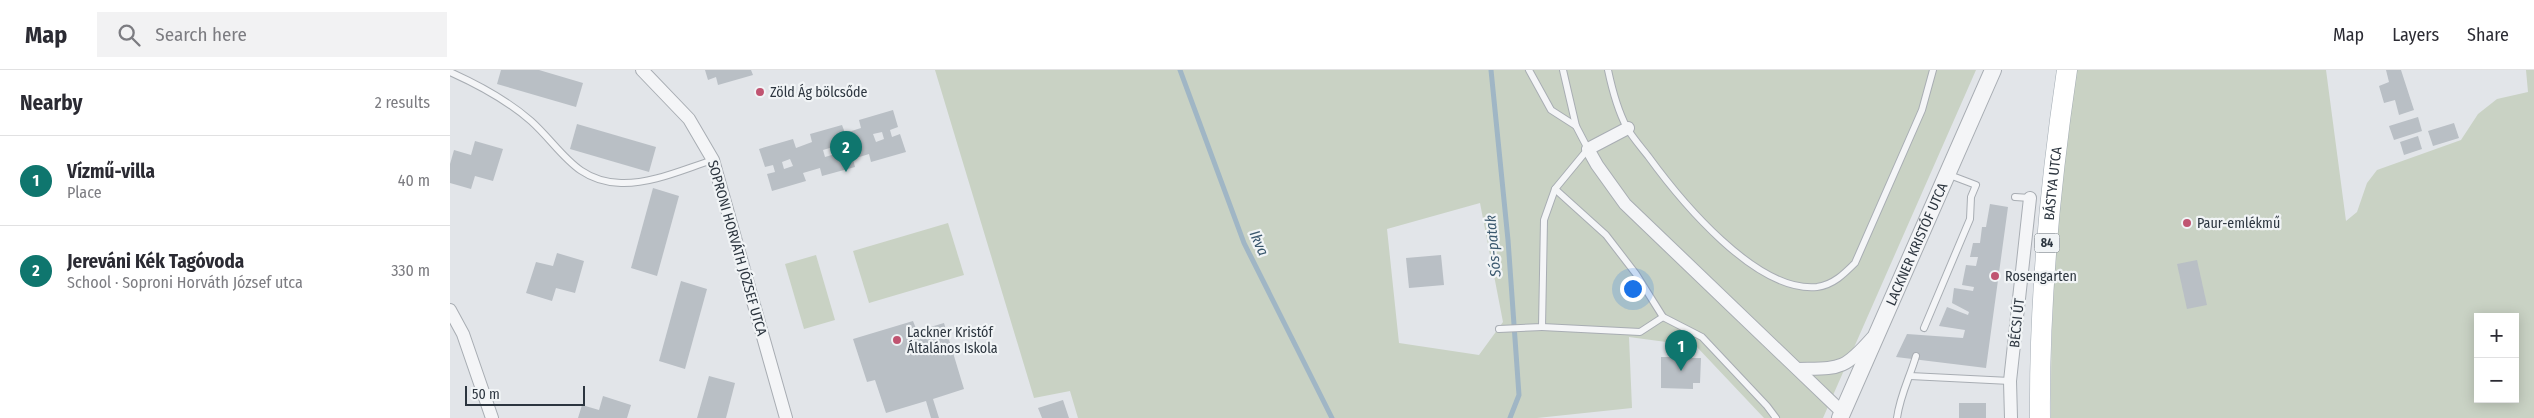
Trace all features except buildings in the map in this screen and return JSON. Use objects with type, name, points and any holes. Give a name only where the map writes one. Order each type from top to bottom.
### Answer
[{"type":"main road","name":"BÁSTYA UTCA","points":[[2040,418],[2046,254],[2057,138],[2067,70]]},
{"type":"street","name":"SOPRONI HORVÁTH JÓZSEF UTCA","points":[[642,70],[689,119],[713,160],[786,418]]},
{"type":"street","name":"LACKNER KRISTÓF UTCA","points":[[1841,415],[1993,70]]},
{"type":"street","points":[[1628,128],[1588,149],[1625,204],[1798,369],[1841,415]]},
{"type":"street","name":"BÉCSI ÚT","points":[[2010,418],[2010,381],[2030,198]]},
{"type":"street","points":[[450,310],[463,334],[492,418]]},
{"type":"street","points":[[1798,369],[1838,368],[1861,350],[1877,331]]},
{"type":"lane","points":[[1529,70],[1551,110],[1576,126]]},
{"type":"lane","points":[[1542,327],[1544,220],[1555,189],[1588,149],[1576,126],[1563,70]]},
{"type":"lane","points":[[1608,70],[1628,128],[1668,184],[1725,245],[1762,272],[1791,284],[1817,287],[1837,280],[1855,263],[1922,110],[1933,70]]},
{"type":"lane","points":[[450,72],[485,88],[531,121],[571,164],[590,176],[620,183],[642,181],[713,160]]},
{"type":"lane","points":[[1924,328],[1970,219],[1971,197],[1976,185],[1947,174]]},
{"type":"lane","points":[[1555,189],[1606,235],[1636,274],[1663,316],[1702,337],[1768,406],[1776,418]]},
{"type":"lane","points":[[2015,196],[2030,198]]},
{"type":"lane","points":[[1501,329],[1542,327],[1640,332],[1663,316]]},
{"type":"lane","points":[[1897,418],[1904,385],[1910,376],[1916,356]]},
{"type":"lane","points":[[1910,376],[2010,381]]},
{"type":"green space","points":[[935,70],[1976,70],[1823,418],[1764,418],[1696,346],[1629,337],[1632,408],[1537,418],[1078,418],[1070,391],[1034,398]],"holes":[[[1480,203],[1503,322],[1479,355],[1399,343],[1387,229]]]},
{"type":"green space","points":[[2077,70],[2326,70],[2346,221],[2357,212],[2367,183],[2377,170],[2461,140],[2478,114],[2497,99],[2528,92],[2526,70],[2534,70],[2534,418],[2051,418],[2056,243],[2065,156]]},
{"type":"green space","points":[[948,223],[964,275],[869,303],[853,251]]},
{"type":"green space","points":[[816,255],[835,320],[804,329],[785,264]]},
{"type":"waterway","name":"Ikva","points":[[1180,70],[1244,243],[1332,418]]},
{"type":"waterway","name":"Sós-patak","points":[[1491,70],[1508,240],[1519,395],[1510,418]]},
{"type":"place","name":"Zöld Ág bölcsőde","points":[[760,92]]},
{"type":"place","name":"Jereváni Kék Tagóvoda","points":[[846,172]]},
{"type":"place","name":"Paur-emlékmű","points":[[2187,223]]},
{"type":"place","name":"Rosengarten","points":[[1995,276]]},
{"type":"place","name":"Lackner Kristóf Általános Iskola","points":[[897,340]]},
{"type":"place","name":"Vízmű-villa","points":[[1681,371]]}]
